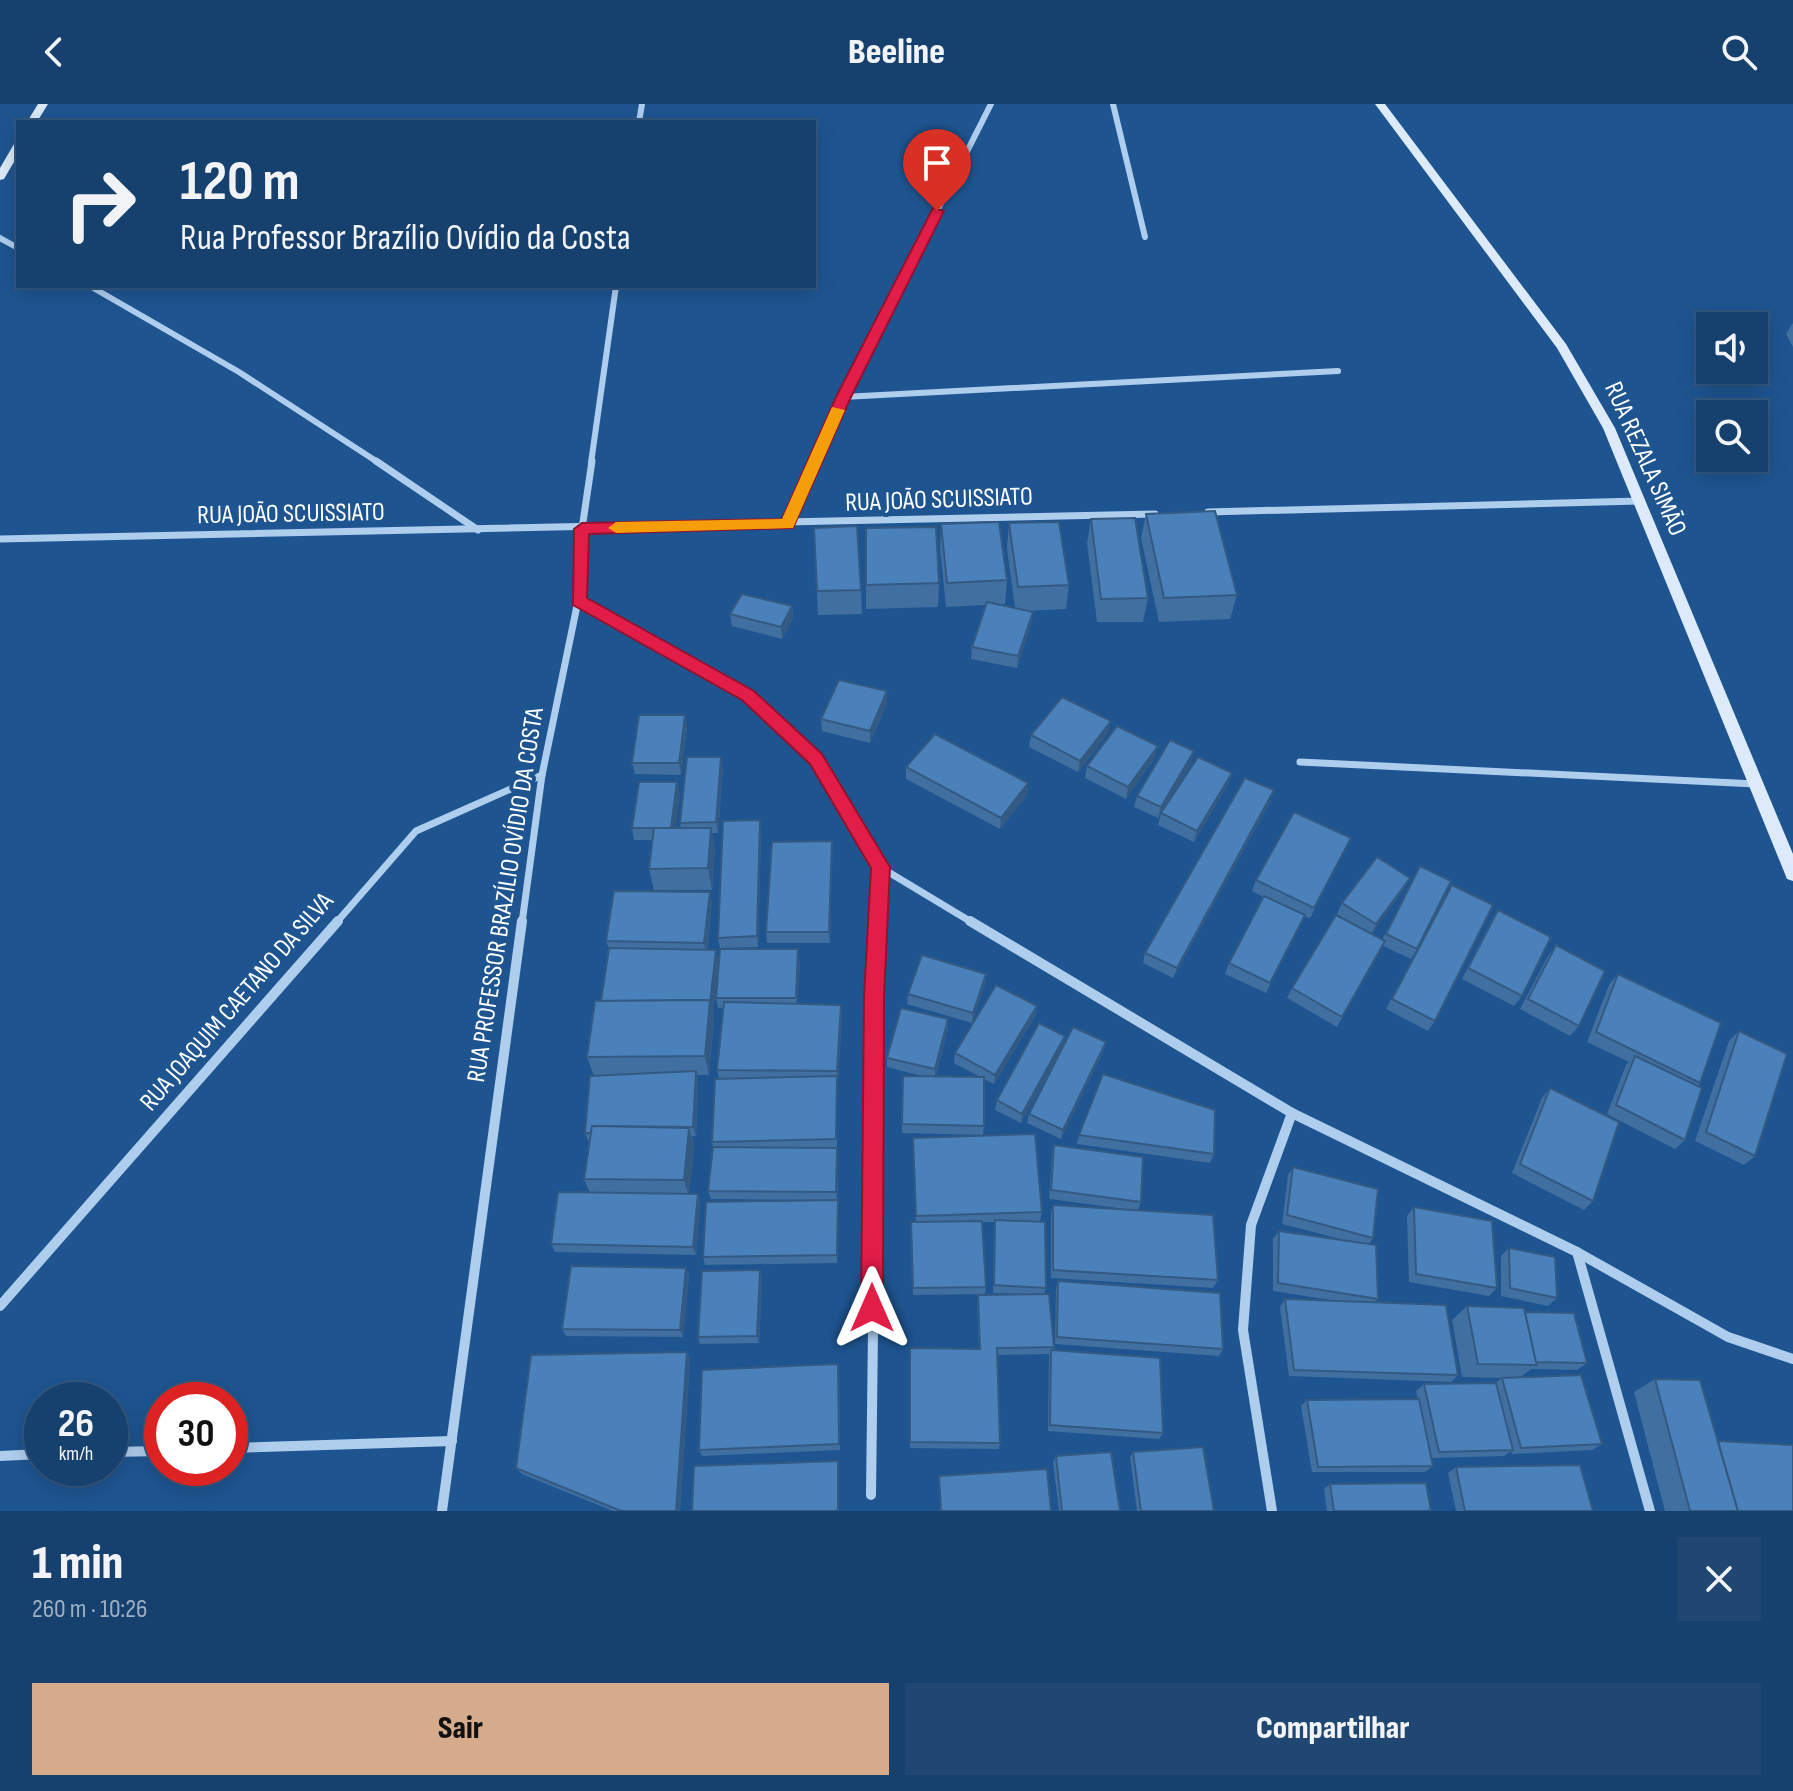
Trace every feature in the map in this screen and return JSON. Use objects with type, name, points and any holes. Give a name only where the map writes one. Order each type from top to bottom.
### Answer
[{"type":"main road","name":"RUA REZALA SIMÃO","points":[[1380,104],[1562,347],[1609,428],[1793,874]]},
{"type":"main road","points":[[0,177],[16,149]]},
{"type":"street","points":[[788,524],[843,397],[991,104]]},
{"type":"street","points":[[1113,104],[1145,237]]},
{"type":"street","points":[[94,288],[147,316],[341,437],[479,531]]},
{"type":"street","name":"RUA PROFESSOR BRAZÍLIO OVÍDIO DA COSTA","points":[[442,1511],[542,775],[578,601],[582,529],[616,288]]},
{"type":"street","points":[[843,397],[1338,371]]},
{"type":"street","points":[[1198,513],[1639,501]]},
{"type":"street","name":"RUA JOÃO SCUISSIATO","points":[[0,539],[582,529],[1166,514]]},
{"type":"street","points":[[578,601],[748,696],[816,759],[880,867],[1292,1113],[1577,1252],[1728,1337],[1793,1359]]},
{"type":"street","points":[[1300,762],[1756,784]]},
{"type":"street","name":"RUA JOAQUIM CAETANO DA SILVA","points":[[0,1306],[416,831],[542,775]]},
{"type":"street","points":[[871,1495],[874,997],[880,867]]},
{"type":"street","points":[[1272,1511],[1243,1330],[1251,1225],[1292,1113]]},
{"type":"street","points":[[1577,1252],[1650,1511]]},
{"type":"street","points":[[248,1447],[452,1441]]},
{"type":"street","points":[[0,1456],[24,1455]]},
{"type":"building","points":[[1215,511],[1237,595],[1164,598],[1146,514]]},
{"type":"building","points":[[1135,518],[1148,598],[1101,599],[1091,519]]},
{"type":"building","points":[[999,522],[1007,580],[947,583],[941,524]]},
{"type":"building","points":[[1059,522],[1069,585],[1018,587],[1009,523]]},
{"type":"building","points":[[857,526],[861,590],[817,591],[814,528]]},
{"type":"building","points":[[936,527],[939,583],[866,585],[866,528]]},
{"type":"building","points":[[742,594],[792,606],[781,627],[730,614]]},
{"type":"building","points":[[987,602],[1033,612],[1018,656],[972,647]]},
{"type":"building","points":[[839,680],[887,691],[870,731],[821,719]]},
{"type":"building","points":[[1062,697],[1111,721],[1080,761],[1031,735]]},
{"type":"building","points":[[639,715],[685,715],[679,763],[632,763]]},
{"type":"building","points":[[1117,726],[1158,746],[1128,787],[1087,766]]},
{"type":"building","points":[[935,734],[1028,783],[1001,818],[906,767]]},
{"type":"building","points":[[1170,740],[1194,751],[1161,807],[1137,796]]},
{"type":"building","points":[[687,757],[721,757],[716,822],[680,823]]},
{"type":"building","points":[[1198,757],[1232,773],[1197,831],[1161,813]]},
{"type":"building","points":[[1245,778],[1274,790],[1177,968],[1145,953]]},
{"type":"building","points":[[639,782],[677,782],[671,828],[632,828]]},
{"type":"building","points":[[1294,812],[1351,838],[1314,908],[1256,880]]},
{"type":"building","points":[[760,820],[757,936],[718,938],[723,821]]},
{"type":"building","points":[[654,828],[711,828],[708,868],[649,869]]},
{"type":"building","points":[[832,841],[829,932],[766,932],[772,842]]},
{"type":"building","points":[[1377,857],[1410,878],[1376,924],[1342,903]]},
{"type":"building","points":[[1420,866],[1451,881],[1417,949],[1386,934]]},
{"type":"building","points":[[1452,885],[1493,905],[1435,1021],[1392,999]]},
{"type":"building","points":[[614,891],[710,892],[704,943],[606,941]]},
{"type":"building","points":[[1264,896],[1305,915],[1270,983],[1229,963]]},
{"type":"building","points":[[1498,910],[1551,937],[1522,996],[1468,968]]},
{"type":"building","points":[[1336,915],[1385,941],[1342,1017],[1292,988]]},
{"type":"building","points":[[1556,945],[1605,971],[1579,1026],[1528,999]]},
{"type":"building","points":[[609,948],[716,950],[710,1003],[710,1000],[601,1001]]},
{"type":"building","points":[[720,949],[798,949],[796,998],[716,998]]},
{"type":"building","points":[[922,955],[986,974],[973,1013],[908,994]]},
{"type":"building","points":[[1618,974],[1721,1023],[1700,1083],[1596,1032]]},
{"type":"building","points":[[996,985],[1037,1006],[995,1075],[955,1053]]},
{"type":"building","points":[[710,1000],[705,1056],[587,1057],[595,1001]]},
{"type":"building","points":[[724,1002],[841,1005],[837,1071],[717,1070]]},
{"type":"building","points":[[901,1008],[948,1019],[935,1069],[887,1058]]},
{"type":"building","points":[[1039,1023],[1065,1036],[1022,1114],[997,1100]]},
{"type":"building","points":[[1073,1027],[1106,1042],[1063,1130],[1029,1114]]},
{"type":"building","points":[[1739,1031],[1787,1054],[1755,1156],[1706,1132]]},
{"type":"building","points":[[1635,1056],[1702,1088],[1685,1140],[1616,1105]]},
{"type":"building","points":[[696,1071],[693,1127],[592,1126],[591,1133],[585,1133],[590,1076]]},
{"type":"building","points":[[1103,1074],[1215,1110],[1214,1154],[1079,1135]]},
{"type":"building","points":[[837,1076],[836,1139],[712,1142],[715,1079]]},
{"type":"building","points":[[903,1076],[984,1077],[984,1126],[902,1124]]},
{"type":"building","points":[[1550,1088],[1619,1122],[1593,1201],[1520,1164]]},
{"type":"building","points":[[592,1126],[689,1128],[684,1180],[584,1179]]},
{"type":"building","points":[[1035,1134],[1042,1212],[916,1216],[913,1138]]},
{"type":"building","points":[[1054,1145],[1143,1157],[1141,1202],[1051,1190]]},
{"type":"building","points":[[713,1147],[837,1148],[836,1192],[708,1191]]},
{"type":"building","points":[[1293,1167],[1378,1189],[1373,1238],[1287,1215]]},
{"type":"building","points":[[558,1192],[698,1194],[693,1247],[551,1244]]},
{"type":"building","points":[[838,1200],[837,1255],[703,1257],[706,1202]]},
{"type":"building","points":[[1053,1205],[1213,1215],[1218,1280],[1053,1270]]},
{"type":"building","points":[[1414,1207],[1492,1221],[1497,1288],[1416,1274]]},
{"type":"building","points":[[995,1220],[1045,1222],[1046,1288],[994,1285]]},
{"type":"building","points":[[982,1221],[986,1287],[913,1288],[911,1222]]},
{"type":"building","points":[[1279,1231],[1376,1245],[1378,1299],[1278,1283]]},
{"type":"building","points":[[1509,1248],[1555,1257],[1557,1298],[1510,1288]]},
{"type":"building","points":[[571,1266],[686,1268],[680,1330],[562,1329]]},
{"type":"building","points":[[760,1270],[757,1336],[698,1337],[702,1271]]},
{"type":"building","points":[[1058,1281],[1220,1293],[1223,1349],[1057,1337]]},
{"type":"building","points":[[1049,1294],[1054,1347],[997,1348],[1000,1443],[910,1442],[910,1348],[980,1349],[978,1295]]},
{"type":"building","points":[[1285,1299],[1446,1305],[1458,1375],[1294,1370]]},
{"type":"building","points":[[1467,1306],[1524,1308],[1537,1365],[1478,1364]]},
{"type":"building","points":[[1525,1312],[1574,1313],[1587,1363],[1536,1362]]},
{"type":"building","points":[[1051,1350],[1160,1358],[1163,1433],[1050,1425]]},
{"type":"building","points":[[687,1352],[676,1511],[621,1511],[516,1468],[531,1355]]},
{"type":"building","points":[[838,1364],[839,1444],[699,1450],[702,1370]]},
{"type":"building","points":[[1581,1375],[1602,1444],[1521,1448],[1502,1378]]},
{"type":"building","points":[[1655,1379],[1700,1380],[1738,1511],[1690,1511]]},
{"type":"building","points":[[1496,1383],[1513,1450],[1439,1452],[1424,1384]]},
{"type":"building","points":[[1419,1399],[1433,1466],[1318,1467],[1307,1400]]},
{"type":"building","points":[[1718,1441],[1793,1445],[1793,1511],[1738,1511]]},
{"type":"building","points":[[1203,1447],[1214,1511],[1141,1511],[1133,1452]]},
{"type":"building","points":[[1111,1452],[1120,1511],[1062,1511],[1056,1456]]},
{"type":"building","points":[[838,1461],[838,1511],[692,1511],[694,1466]]},
{"type":"building","points":[[1580,1465],[1593,1511],[1465,1511],[1456,1467]]},
{"type":"building","points":[[1047,1469],[1051,1511],[941,1511],[939,1476]]},
{"type":"building","points":[[1426,1483],[1431,1511],[1334,1511],[1330,1484]]},
{"type":"slow traffic","points":[[616,528],[788,524],[838,410]]},
{"type":"route","points":[[872,1308],[874,997],[880,867],[816,759],[748,696],[578,601],[582,529],[788,524],[843,397],[937,211]]}]
